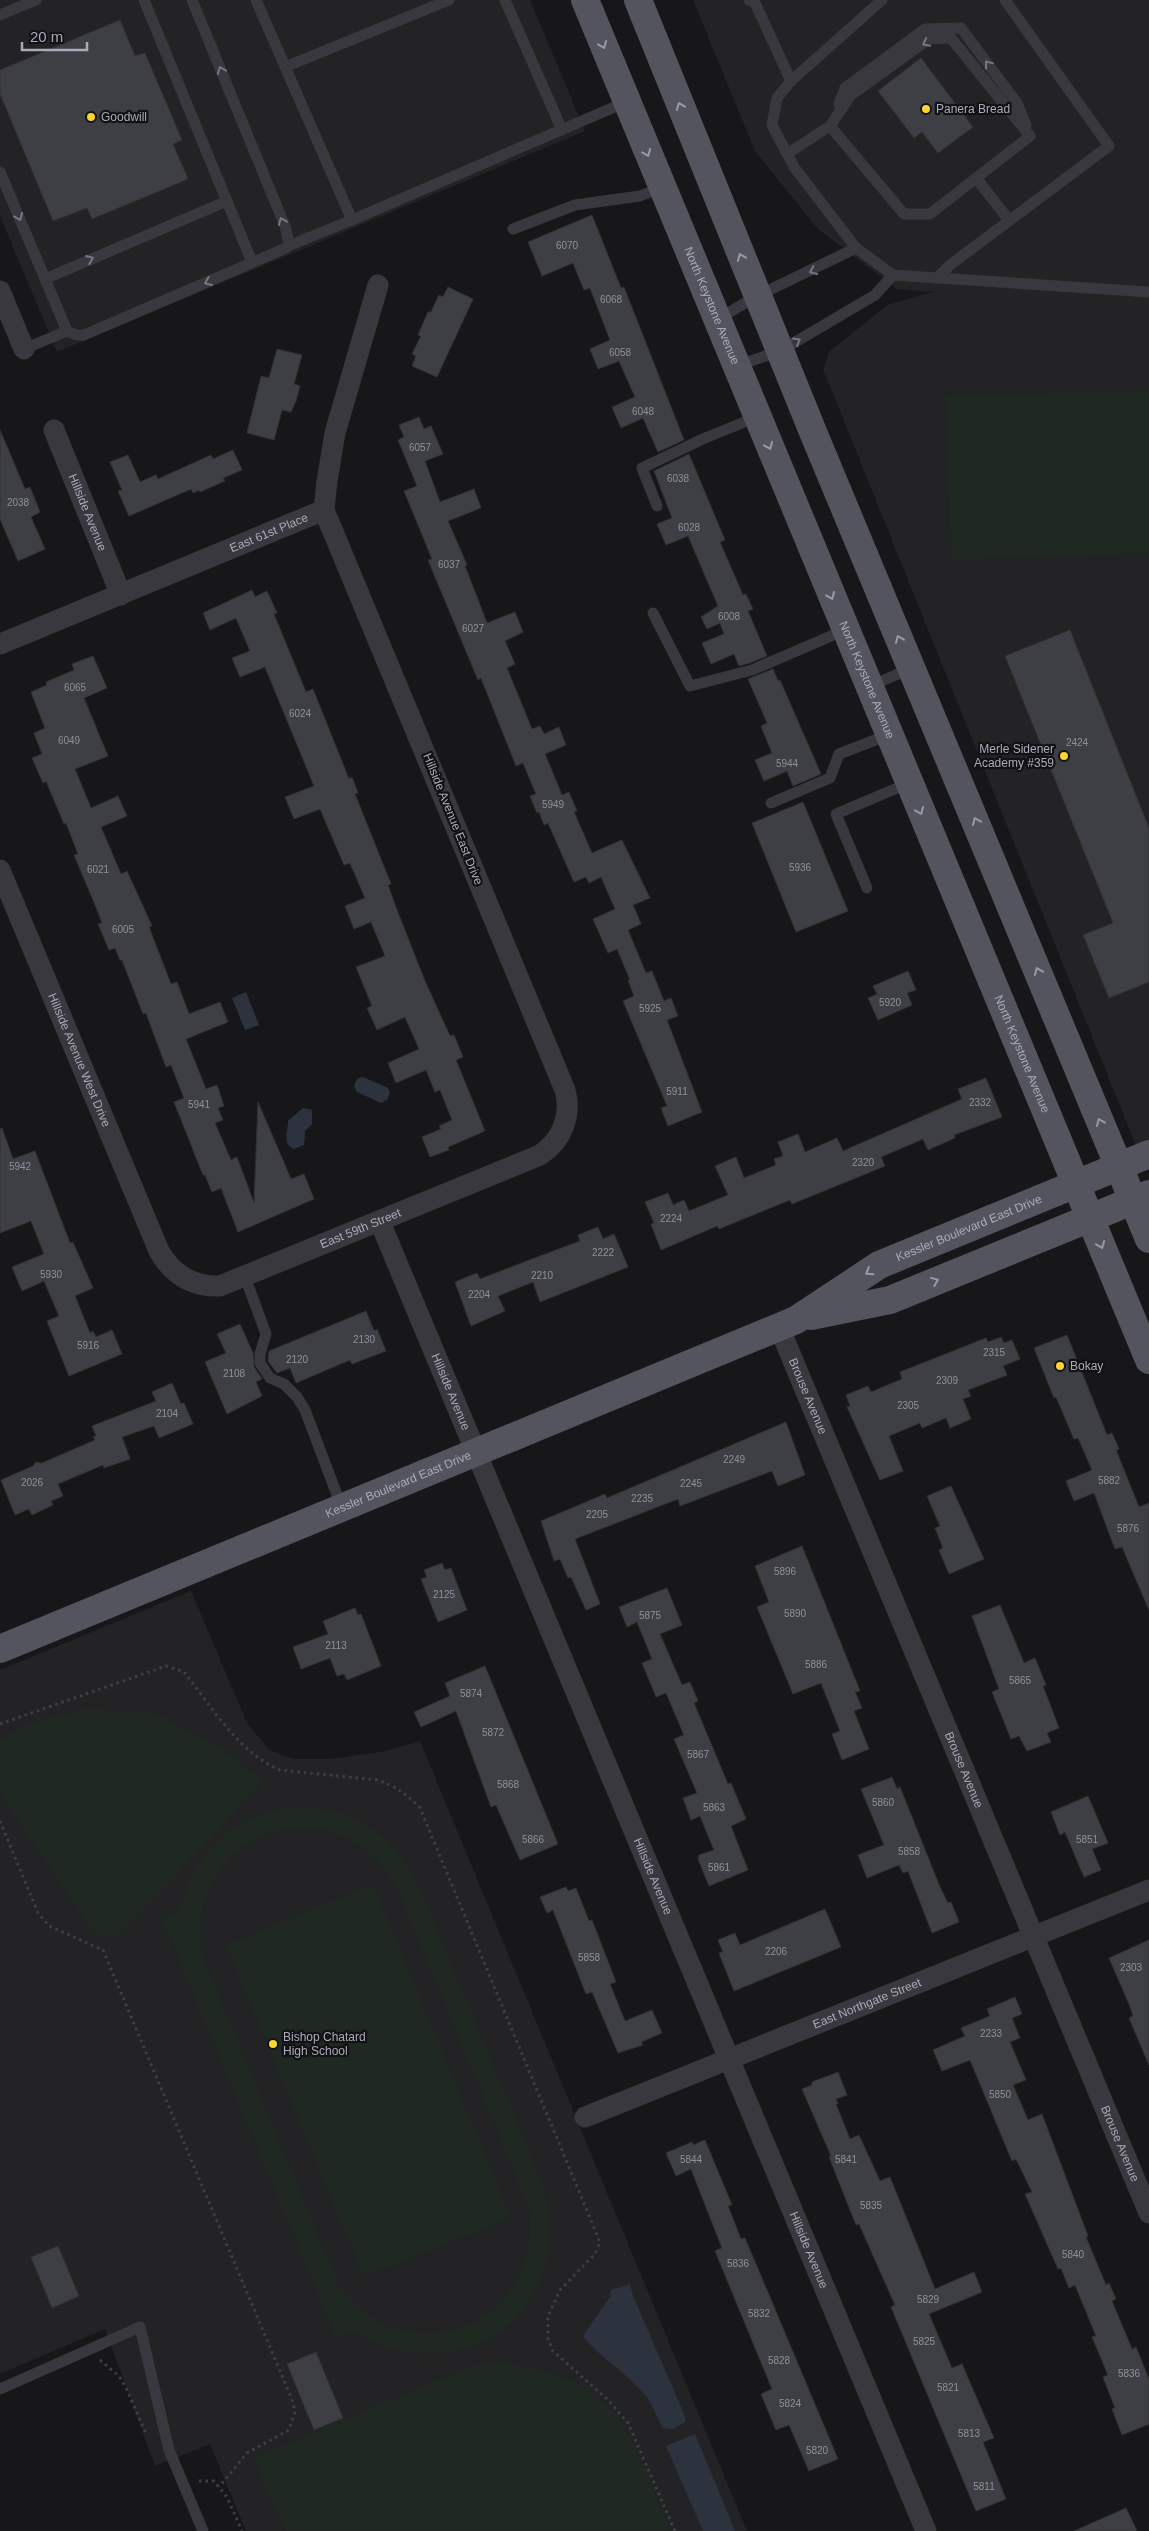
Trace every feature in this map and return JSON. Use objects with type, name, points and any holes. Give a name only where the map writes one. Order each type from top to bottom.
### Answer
[{"type":"main road","name":"North Keystone Avenue","points":[[585,0],[756,417],[1149,1360]]},
{"type":"main road","points":[[638,0],[757,296],[1118,1167],[1141,1197],[1149,1239]]},
{"type":"main road","name":"Kessler Boulevard East Drive","points":[[788,1323],[879,1265],[1149,1154]]},
{"type":"main road","name":"Kessler Boulevard East Drive","points":[[0,1649],[788,1323],[890,1300],[1141,1197]]},
{"type":"street","name":"East 61st Place","points":[[0,644],[324,510],[335,433],[378,285]]},
{"type":"street","points":[[0,291],[24,349]]},
{"type":"street","name":"Hillside Avenue","points":[[54,430],[121,595]]},
{"type":"street","name":"Hillside Avenue East Drive","points":[[324,510],[564,1090],[567,1108],[562,1131]]},
{"type":"street","name":"Hillside Avenue West Drive","points":[[0,870],[159,1251]]},
{"type":"street","name":"East 59th Street","points":[[159,1251],[173,1272],[186,1280],[200,1285],[220,1286],[540,1155],[553,1145],[562,1131]]},
{"type":"street","name":"Hillside Avenue","points":[[380,1222],[926,2531]]},
{"type":"street","name":"Brouse Avenue","points":[[788,1323],[1035,1937],[1149,2213]]},
{"type":"street","name":"East Northgate Street","points":[[585,2117],[1149,1890]]},
{"type":"lane","points":[[0,15],[36,0]]},
{"type":"lane","points":[[144,0],[252,262]]},
{"type":"lane","points":[[192,0],[285,226],[288,246]]},
{"type":"lane","points":[[286,67],[449,0]]},
{"type":"lane","points":[[505,0],[562,130]]},
{"type":"lane","points":[[882,0],[791,81],[777,98],[772,125],[794,167],[856,248],[893,275],[1149,292]]},
{"type":"lane","points":[[937,278],[950,265],[1109,146],[1005,0]]},
{"type":"lane","points":[[258,1],[352,220]]},
{"type":"lane","points":[[756,1],[791,81]]},
{"type":"lane","points":[[788,154],[830,126],[851,95],[928,39],[951,38],[1013,106],[1030,136],[930,214],[904,214],[830,126]]},
{"type":"lane","points":[[0,172],[67,331],[76,335],[84,335],[626,102]]},
{"type":"lane","points":[[976,178],[1009,220]]},
{"type":"lane","points":[[513,229],[575,204],[640,196],[662,187]]},
{"type":"lane","points":[[45,279],[227,201]]},
{"type":"lane","points":[[717,320],[757,296],[856,248]]},
{"type":"lane","points":[[736,366],[780,351],[875,294],[893,275]]},
{"type":"lane","points":[[24,349],[67,331]]},
{"type":"lane","points":[[657,506],[642,468],[705,438],[756,417]]},
{"type":"lane","points":[[653,613],[690,686],[752,670],[845,630]]},
{"type":"lane","points":[[868,686],[912,668]]},
{"type":"lane","points":[[771,803],[830,778],[839,754],[888,735]]},
{"type":"lane","points":[[867,888],[836,814],[909,783]]},
{"type":"lane","points":[[245,1277],[266,1334],[260,1354],[260,1363],[270,1378],[284,1384],[302,1403],[342,1508]]},
{"type":"lane","points":[[0,2389],[140,2327],[169,2450],[202,2531]]},
{"type":"path","points":[[0,1724],[166,1666],[176,1668],[184,1672],[239,1742],[265,1764],[280,1770],[377,1780],[392,1785],[408,1795],[420,1808],[600,2242],[595,2254],[560,2290],[548,2316],[548,2338],[552,2350],[608,2400],[628,2423],[675,2531]]},
{"type":"path","points":[[0,1821],[38,1913],[49,1926],[103,1950],[293,2402],[295,2412],[289,2430],[247,2453],[219,2487],[227,2497],[242,2531]]},
{"type":"shaded area","points":[[0,0],[530,0],[585,131],[57,352],[0,216]]},
{"type":"shaded area","points":[[693,0],[1149,0],[1149,1143],[1137,1148],[823,369],[829,352],[887,305],[933,292],[897,289],[818,229],[755,151]]},
{"type":"shaded area","points":[[1149,390],[1149,553],[951,560],[946,396]]},
{"type":"shaded area","points":[[246,992],[259,1025],[245,1030],[232,998]]},
{"type":"shaded area","points":[[363,1077],[388,1088],[390,1093],[387,1100],[381,1103],[357,1092],[354,1086],[357,1079]]},
{"type":"shaded area","points":[[303,1108],[312,1110],[312,1124],[305,1131],[304,1145],[294,1149],[288,1144],[286,1137],[288,1121]]},
{"type":"shaded area","name":"Bishop Chatard High School","points":[[191,1591],[247,1723],[269,1750],[293,1759],[330,1759],[381,1752],[420,1741],[747,2531],[246,2531],[210,2444],[155,2466],[105,2329],[0,2374],[0,1670]]},
{"type":"shaded area","points":[[83,1709],[156,1713],[222,1749],[263,1782],[117,1938],[96,1935],[0,1794],[0,1743],[20,1726]]},
{"type":"shaded area","points":[[296,1807],[336,1812],[353,1818],[382,1836],[406,1864],[417,1882],[543,2185],[550,2230],[544,2270],[528,2303],[503,2330],[471,2347],[433,2354],[393,2349],[352,2331],[336,2337],[162,1919],[179,1911],[195,1870],[220,1839],[235,1827],[273,1811]],"holes":[[[296,1827],[344,1836],[357,1843],[379,1862],[398,1890],[528,2205],[528,2246],[516,2281],[495,2308],[467,2326],[435,2334],[401,2330],[368,2315],[339,2286],[202,1955],[200,1930],[203,1907],[209,1887],[220,1869],[234,1854],[251,1842],[272,1833]]]},
{"type":"shaded area","points":[[373,1884],[511,2217],[364,2277],[226,1945]]},
{"type":"shaded area","points":[[630,2284],[633,2296],[685,2416],[685,2422],[673,2429],[663,2428],[647,2397],[583,2336],[610,2297],[611,2290]]},
{"type":"shaded area","points":[[511,2364],[572,2381],[590,2391],[605,2403],[618,2418],[639,2455],[670,2531],[286,2531],[253,2458],[474,2365]]},
{"type":"shaded area","points":[[695,2434],[735,2531],[703,2531],[666,2446]]},
{"type":"building","name":"Goodwill","points":[[120,20],[135,56],[145,53],[182,140],[173,144],[188,179],[92,219],[87,208],[53,221],[0,94],[0,70]]},
{"type":"building","name":"Panera Bread","points":[[921,58],[973,127],[938,153],[922,132],[914,138],[878,91]]},
{"type":"building","points":[[592,215],[621,288],[624,287],[684,440],[658,452],[643,418],[621,428],[612,407],[635,397],[619,361],[598,369],[590,349],[610,340],[590,288],[584,290],[573,263],[542,276],[528,242]]},
{"type":"building","points":[[448,287],[473,299],[437,377],[412,366],[416,356],[412,354],[421,336],[418,335],[428,312],[431,312],[439,295],[443,297]]},
{"type":"building","points":[[277,349],[302,355],[294,384],[300,386],[296,401],[291,412],[282,410],[274,440],[247,433],[261,376],[269,378]]},
{"type":"building","points":[[419,417],[424,429],[431,426],[443,454],[425,461],[440,502],[474,489],[481,508],[448,521],[467,565],[465,566],[487,623],[515,612],[523,632],[505,641],[515,664],[507,668],[532,729],[540,726],[544,734],[559,727],[566,745],[545,754],[562,795],[569,792],[577,811],[574,812],[592,853],[622,840],[650,898],[633,905],[641,924],[628,930],[646,973],[652,971],[664,1001],[671,998],[678,1016],[667,1020],[702,1112],[668,1126],[661,1108],[667,1106],[623,1001],[634,996],[628,980],[630,980],[617,949],[608,953],[593,919],[615,909],[601,877],[589,883],[586,877],[574,882],[548,823],[544,825],[539,812],[537,813],[530,796],[536,794],[523,763],[516,766],[481,678],[478,680],[428,560],[432,559],[404,491],[417,486],[398,440],[404,437],[399,425]]},
{"type":"building","points":[[0,430],[25,489],[30,487],[40,512],[31,517],[45,549],[18,561],[0,519]]},
{"type":"building","points":[[233,450],[242,470],[223,478],[225,481],[200,492],[199,490],[193,493],[191,489],[129,516],[118,491],[122,490],[110,462],[128,455],[140,482],[156,475],[158,479],[211,455],[213,459]]},
{"type":"building","points":[[689,454],[725,540],[720,542],[743,595],[746,594],[753,609],[748,611],[767,656],[739,666],[734,654],[711,664],[702,643],[724,634],[720,623],[707,629],[701,617],[718,606],[688,536],[666,545],[657,524],[672,518],[654,471]]},
{"type":"building","points":[[252,590],[255,597],[267,591],[277,613],[274,614],[306,692],[313,689],[349,779],[352,777],[358,793],[355,794],[391,884],[388,885],[425,981],[450,1036],[454,1035],[463,1057],[456,1060],[485,1131],[448,1147],[449,1150],[430,1157],[422,1137],[441,1129],[439,1126],[452,1120],[440,1090],[435,1092],[426,1070],[396,1083],[388,1063],[419,1049],[405,1017],[377,1030],[367,1008],[372,1006],[356,967],[385,956],[371,922],[354,929],[345,906],[365,898],[350,863],[344,865],[320,809],[294,819],[285,797],[314,786],[265,667],[240,677],[232,658],[250,651],[236,618],[210,630],[203,613]]},
{"type":"building","points":[[1070,630],[1149,828],[1149,982],[1109,998],[1083,935],[1113,923],[1005,656]]},
{"type":"building","points":[[93,656],[107,688],[84,698],[108,756],[75,769],[91,808],[118,796],[127,816],[101,827],[121,874],[127,871],[152,926],[149,927],[171,984],[177,982],[189,1014],[220,1002],[228,1022],[186,1039],[206,1089],[217,1085],[224,1106],[218,1108],[223,1120],[215,1123],[231,1160],[237,1157],[254,1203],[258,1102],[291,1179],[304,1174],[314,1199],[238,1232],[221,1188],[212,1192],[205,1175],[203,1175],[174,1102],[184,1098],[171,1065],[166,1067],[146,1013],[143,1014],[122,960],[120,960],[115,948],[109,950],[98,924],[102,923],[98,912],[74,855],[78,854],[66,823],[64,824],[46,781],[43,783],[32,758],[42,754],[34,733],[45,728],[31,692],[47,685],[46,682],[74,670],[72,664]]},
{"type":"building","points":[[773,669],[778,681],[780,680],[821,774],[793,786],[787,771],[764,781],[755,760],[772,753],[761,726],[767,723],[748,679]]},
{"type":"building","points":[[803,802],[848,911],[796,932],[752,823]]},
{"type":"building","points":[[908,971],[916,990],[907,993],[912,1005],[878,1020],[868,998],[877,994],[873,986]]},
{"type":"building","points":[[986,1078],[1002,1117],[954,1135],[955,1138],[928,1150],[923,1139],[881,1157],[885,1166],[792,1204],[790,1200],[719,1229],[717,1226],[661,1250],[651,1224],[654,1223],[645,1202],[668,1193],[673,1205],[684,1200],[689,1211],[728,1195],[715,1166],[736,1157],[744,1178],[776,1165],[774,1159],[783,1156],[778,1142],[798,1134],[805,1152],[837,1138],[843,1151],[962,1099],[958,1089]]},
{"type":"building","points":[[2,1128],[13,1159],[35,1151],[70,1243],[73,1242],[93,1288],[75,1296],[90,1333],[93,1331],[96,1337],[112,1330],[122,1354],[69,1376],[47,1321],[59,1316],[44,1281],[22,1291],[12,1267],[44,1254],[31,1221],[0,1233],[0,1129]]},
{"type":"building","points":[[598,1227],[603,1239],[614,1234],[628,1267],[540,1302],[533,1282],[498,1296],[505,1311],[471,1326],[455,1282],[477,1273],[480,1279],[580,1241],[578,1235]]},
{"type":"building","points":[[366,1311],[374,1331],[377,1329],[386,1351],[352,1364],[350,1360],[296,1383],[290,1368],[277,1373],[268,1361],[269,1351]]},
{"type":"building","points":[[240,1324],[253,1353],[254,1367],[262,1379],[256,1382],[262,1396],[227,1414],[205,1362],[226,1353],[217,1334]]},
{"type":"building","points":[[1067,1335],[1107,1435],[1112,1433],[1119,1449],[1116,1450],[1139,1507],[1149,1503],[1149,1610],[1122,1547],[1115,1549],[1094,1493],[1074,1501],[1066,1481],[1092,1470],[1078,1438],[1074,1439],[1056,1397],[1054,1398],[1034,1348]]},
{"type":"building","points":[[1001,1337],[1004,1343],[1012,1340],[1020,1359],[1003,1366],[1007,1375],[968,1390],[971,1396],[963,1399],[971,1419],[950,1428],[946,1418],[922,1428],[920,1423],[889,1436],[903,1471],[880,1480],[847,1407],[850,1406],[846,1395],[868,1386],[871,1392],[902,1379],[900,1372],[986,1338],[988,1342]]},
{"type":"building","points":[[172,1383],[181,1404],[184,1403],[193,1424],[159,1438],[154,1426],[122,1437],[130,1459],[104,1468],[103,1465],[58,1484],[63,1496],[51,1501],[53,1505],[32,1515],[29,1509],[15,1515],[1,1480],[33,1466],[36,1462],[42,1463],[95,1440],[93,1437],[96,1436],[92,1426],[156,1401],[152,1392]]},
{"type":"building","points":[[786,1422],[805,1475],[778,1486],[772,1471],[680,1506],[678,1499],[575,1539],[600,1604],[586,1610],[571,1577],[568,1578],[560,1559],[554,1561],[541,1521],[605,1494],[607,1498]]},
{"type":"building","points":[[951,1486],[984,1559],[949,1574],[939,1550],[943,1548],[935,1528],[940,1526],[927,1496]]},
{"type":"building","points":[[802,1546],[860,1691],[855,1692],[862,1708],[854,1711],[869,1749],[842,1760],[832,1734],[840,1731],[821,1683],[793,1694],[757,1607],[769,1602],[755,1566]]},
{"type":"building","points":[[442,1563],[445,1570],[451,1568],[467,1610],[438,1622],[421,1579],[427,1577],[424,1570]]},
{"type":"building","points":[[667,1588],[682,1625],[660,1634],[682,1685],[690,1682],[698,1701],[694,1703],[728,1784],[731,1783],[746,1819],[731,1826],[748,1870],[709,1886],[698,1859],[699,1855],[714,1850],[700,1816],[691,1820],[683,1798],[697,1793],[674,1739],[684,1735],[666,1693],[656,1697],[642,1663],[652,1659],[637,1622],[627,1627],[619,1607]]},
{"type":"building","points":[[1000,1605],[1024,1663],[1035,1658],[1046,1685],[1043,1686],[1059,1728],[1047,1733],[1051,1742],[1027,1751],[1019,1736],[1011,1739],[992,1692],[999,1689],[972,1616]]},
{"type":"building","points":[[355,1608],[358,1615],[361,1614],[381,1666],[347,1680],[344,1674],[337,1676],[330,1658],[301,1669],[293,1647],[328,1634],[323,1621]]},
{"type":"building","points":[[485,1666],[558,1844],[520,1860],[496,1805],[491,1807],[456,1711],[421,1727],[414,1712],[450,1696],[445,1683]]},
{"type":"building","points":[[892,1777],[897,1789],[900,1787],[940,1887],[948,1903],[951,1902],[959,1922],[932,1933],[908,1871],[903,1873],[899,1865],[867,1878],[858,1855],[884,1845],[861,1789]]},
{"type":"building","points":[[1088,1796],[1108,1843],[1092,1849],[1101,1870],[1084,1877],[1065,1832],[1060,1835],[1051,1812]]},
{"type":"building","points":[[566,1887],[568,1891],[576,1888],[589,1921],[592,1920],[616,1982],[610,1984],[625,2021],[652,2010],[662,2033],[641,2042],[643,2045],[618,2053],[592,1992],[586,1994],[553,1910],[547,1913],[540,1897]]},
{"type":"building","points":[[825,1909],[841,1947],[734,1991],[719,1953],[723,1952],[718,1940],[735,1933],[740,1945]]},
{"type":"building","points":[[1149,1940],[1149,2065],[1129,2018],[1133,2016],[1129,2004],[1109,1958]]},
{"type":"building","points":[[1015,1997],[1022,2014],[1012,2018],[1020,2038],[1010,2042],[1026,2080],[1013,2085],[1028,2120],[1042,2114],[1088,2236],[1086,2237],[1106,2285],[1109,2283],[1116,2299],[1112,2301],[1132,2349],[1136,2347],[1149,2379],[1149,2424],[1122,2435],[1112,2409],[1115,2408],[1103,2377],[1108,2375],[1092,2337],[1096,2336],[1075,2285],[1069,2288],[1061,2268],[1058,2269],[1025,2194],[1032,2192],[1016,2159],[1012,2161],[970,2060],[942,2071],[933,2050],[965,2036],[961,2028],[990,2016],[987,2009]]},
{"type":"building","points":[[838,2072],[847,2095],[836,2099],[838,2104],[836,2104],[850,2139],[859,2135],[880,2181],[890,2177],[935,2289],[974,2272],[982,2292],[929,2314],[952,2368],[962,2364],[994,2438],[983,2442],[1006,2499],[976,2511],[891,2307],[895,2305],[859,2224],[856,2225],[829,2157],[831,2156],[802,2089],[812,2085],[812,2082]]},
{"type":"building","points":[[705,2140],[732,2205],[728,2206],[741,2239],[745,2238],[838,2459],[809,2471],[789,2425],[776,2430],[761,2394],[772,2389],[715,2251],[722,2248],[691,2169],[676,2176],[666,2153],[692,2142],[693,2145]]},
{"type":"building","points":[[58,2246],[79,2296],[52,2308],[31,2257]]},
{"type":"building","points":[[316,2352],[343,2418],[314,2430],[287,2364]]},
{"type":"building","points":[[1126,2508],[1137,2531],[1074,2531]]},
{"type":"place","name":"Panera Bread","points":[[926,109]]},
{"type":"place","name":"Goodwill","points":[[91,117]]},
{"type":"place","name":"Merle Sidener Academy #359","points":[[1064,756]]},
{"type":"place","name":"Bokay","points":[[1060,1366]]},
{"type":"place","name":"Bishop Chatard High School","points":[[273,2044]]}]
